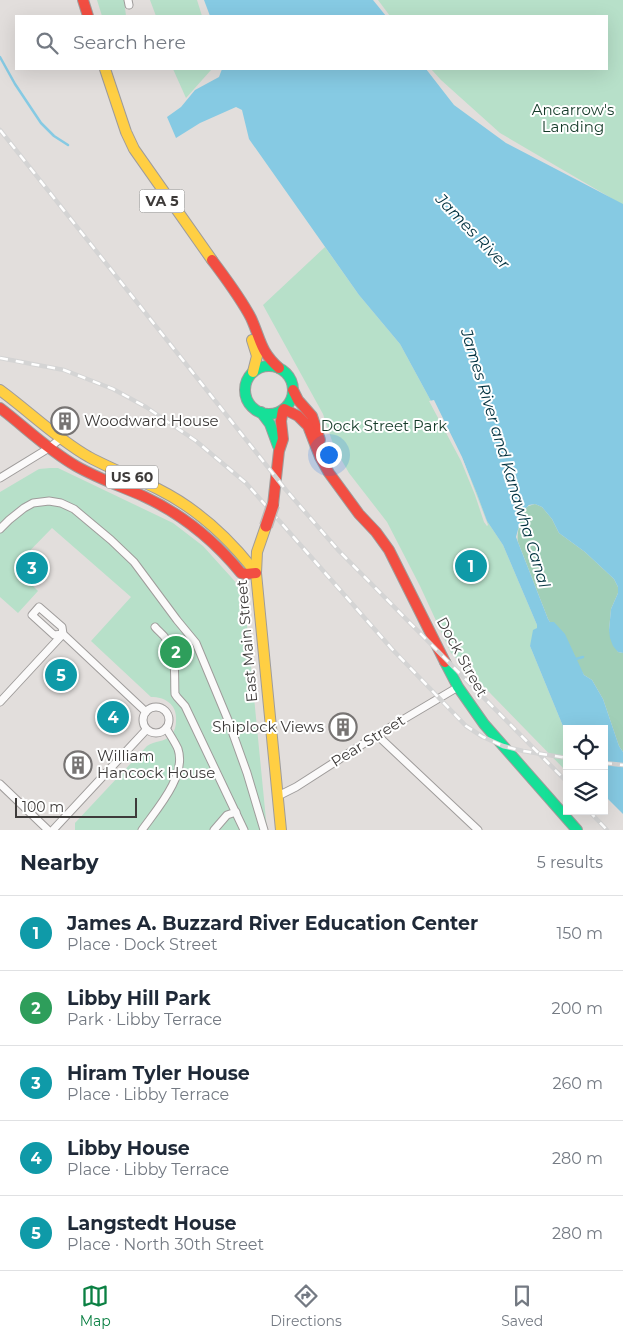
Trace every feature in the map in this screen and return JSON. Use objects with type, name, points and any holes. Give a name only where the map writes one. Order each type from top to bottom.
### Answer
[{"type":"main road","points":[[76,0],[81,15]]},
{"type":"main road","points":[[82,0],[88,15]]},
{"type":"main road","name":"VA 5","points":[[98,70],[121,138],[128,153],[236,304],[245,322],[256,353],[254,372],[248,378],[246,384],[246,396],[250,405],[261,412]]},
{"type":"main road","name":"VA 5","points":[[105,70],[126,132],[137,155],[240,299],[266,354],[279,368],[288,374],[294,390],[292,399],[283,409]]},
{"type":"main road","points":[[254,372],[268,366],[279,368]]},
{"type":"main road","name":"US 60","points":[[0,390],[60,439],[92,459],[184,503],[207,520],[225,537],[242,554],[256,573]]},
{"type":"main road","name":"Dock Street","points":[[294,390],[298,400],[314,420],[329,462],[364,511],[393,558],[458,687],[484,724],[577,830]]},
{"type":"main road","name":"US 60","points":[[0,408],[49,448],[76,466],[163,506],[210,539],[241,572],[246,574],[256,573]]},
{"type":"main road","points":[[261,412],[274,413],[283,409]]},
{"type":"main road","name":"Dock Street","points":[[283,409],[298,416],[306,423],[329,473],[359,514],[376,532]]},
{"type":"main road","name":"East Main Street","points":[[281,830],[256,573],[257,552],[272,505],[279,451],[283,439],[283,409]]},
{"type":"main road","name":"East Main Street","points":[[261,412],[273,428],[279,451]]},
{"type":"street","points":[[0,478],[49,448],[60,439]]},
{"type":"street","points":[[0,529],[19,512],[33,503],[49,501],[62,503],[74,509],[134,562],[196,643],[247,772],[264,830]]},
{"type":"street","points":[[63,634],[54,634],[32,615],[39,607],[62,627],[63,634],[146,712]]},
{"type":"street","points":[[155,627],[165,637],[171,648],[175,694],[185,706],[244,830]]},
{"type":"street","points":[[0,702],[63,634]]},
{"type":"street","name":"Pear Street","points":[[278,796],[296,787],[377,734],[458,687]]},
{"type":"street","points":[[158,708],[165,712],[169,720],[166,728],[159,733],[146,730],[143,719],[146,712],[149,709],[158,708]]},
{"type":"street","points":[[142,830],[168,794],[178,767],[178,749],[166,728]]},
{"type":"street","points":[[53,830],[146,730]]},
{"type":"street","points":[[377,734],[478,830]]},
{"type":"street","points":[[0,784],[48,830]]},
{"type":"street","points":[[214,830],[227,815],[236,812]]},
{"type":"green space","points":[[97,0],[124,0],[126,15],[102,15]]},
{"type":"green space","points":[[150,0],[197,0],[202,15],[156,15]]},
{"type":"green space","name":"Ancarrow's Landing","points":[[378,0],[623,0],[623,205],[500,133],[432,70],[608,70],[608,15],[389,15]]},
{"type":"green space","points":[[173,70],[211,70],[186,98]]},
{"type":"green space","name":"Dock Street Park","points":[[325,247],[359,295],[400,344],[463,460],[487,521],[503,545],[537,625],[530,646],[563,726],[563,768],[451,653],[420,586],[387,522],[349,473],[334,447],[323,414],[263,305]]},
{"type":"green space","points":[[58,468],[173,523],[203,546],[240,587],[244,595],[267,830],[75,830],[75,823],[147,746],[168,738],[174,730],[176,715],[170,703],[161,698],[151,697],[91,641],[131,597],[52,528],[14,567],[38,591],[18,613],[0,597],[0,492],[39,469]]},
{"type":"green space","points":[[535,504],[542,507],[552,519],[559,533],[585,552],[614,579],[618,587],[618,593],[611,609],[609,630],[618,652],[623,653],[623,752],[619,746],[603,699],[592,680],[584,675],[548,619],[518,542],[518,529],[523,513],[527,507]]},
{"type":"water","points":[[204,0],[373,0],[385,15],[210,15]]},
{"type":"water","points":[[222,70],[427,70],[454,105],[506,143],[623,204],[623,653],[618,652],[613,646],[609,630],[611,609],[618,593],[618,587],[614,579],[585,552],[559,533],[552,519],[542,507],[535,504],[529,505],[523,511],[516,537],[548,619],[550,622],[554,622],[565,634],[584,675],[592,680],[603,699],[619,746],[623,752],[623,814],[608,799],[608,725],[563,726],[530,646],[533,630],[537,628],[537,625],[503,545],[487,521],[463,460],[400,344],[359,295],[249,139],[242,110],[236,107],[200,123],[176,138],[167,117],[181,107],[195,90],[219,77]]},
{"type":"pier","points":[[434,400],[462,457],[487,526],[461,461],[429,401]]},
{"type":"waterway","points":[[0,57],[15,84],[41,123],[54,136],[68,145]]},
{"type":"waterway","points":[[576,659],[583,657]]},
{"type":"railway","points":[[0,130],[286,490],[339,551],[563,778]]},
{"type":"railway","points":[[0,358],[64,370],[113,389],[146,407],[196,441],[246,483],[392,649],[466,726],[483,737],[503,746],[563,757]]},
{"type":"railway","points":[[608,763],[623,765]]},
{"type":"railway","points":[[593,815],[607,830]]},
{"type":"traffic: fast","points":[[264,366],[274,366],[286,373],[293,385],[293,390],[293,395],[286,407],[274,414],[264,414],[256,410],[249,403],[245,395],[245,385],[249,377],[256,370],[264,366]]},
{"type":"traffic: fast","points":[[261,412],[270,424],[278,446]]},
{"type":"traffic: fast","points":[[445,662],[458,687],[484,724],[577,830]]},
{"type":"traffic: slow","points":[[105,70],[126,132],[134,149],[212,260]]},
{"type":"traffic: slow","points":[[252,340],[257,356],[253,372]]},
{"type":"traffic: slow","points":[[0,390],[77,450],[106,466],[158,489],[199,515],[224,536],[256,573]]},
{"type":"traffic: slow","points":[[266,526],[257,552],[256,573],[281,830]]},
{"type":"traffic: jam","points":[[83,0],[88,15]]},
{"type":"traffic: jam","points":[[212,260],[247,310],[264,351],[279,368]]},
{"type":"traffic: jam","points":[[293,390],[298,400],[312,416],[320,440]]},
{"type":"traffic: jam","points":[[0,408],[66,460],[171,511],[208,539],[241,573],[256,573]]},
{"type":"traffic: jam","points":[[284,409],[298,416],[308,426],[320,457],[329,473],[359,514],[376,532],[389,550],[445,662]]},
{"type":"traffic: jam","points":[[273,505],[279,451],[283,439],[281,421],[283,410]]},
{"type":"traffic: jam","points":[[266,526],[273,505]]},
{"type":"place","name":"Woodward House","points":[[65,421]]},
{"type":"place","name":"James A. Buzzard River Education Center","points":[[471,566]]},
{"type":"place","name":"Hiram Tyler House","points":[[32,568]]},
{"type":"place","name":"Libby Hill Park","points":[[176,652]]},
{"type":"place","name":"Langstedt House","points":[[61,675]]},
{"type":"place","name":"Libby House","points":[[113,717]]},
{"type":"place","name":"Shiplock Views","points":[[343,727]]},
{"type":"place","name":"William Hancock House","points":[[78,765]]},
{"type":"water label","name":"James River","points":[[473,231]]},
{"type":"water label","name":"James River and Kanawha Canal","points":[[506,458]]}]
